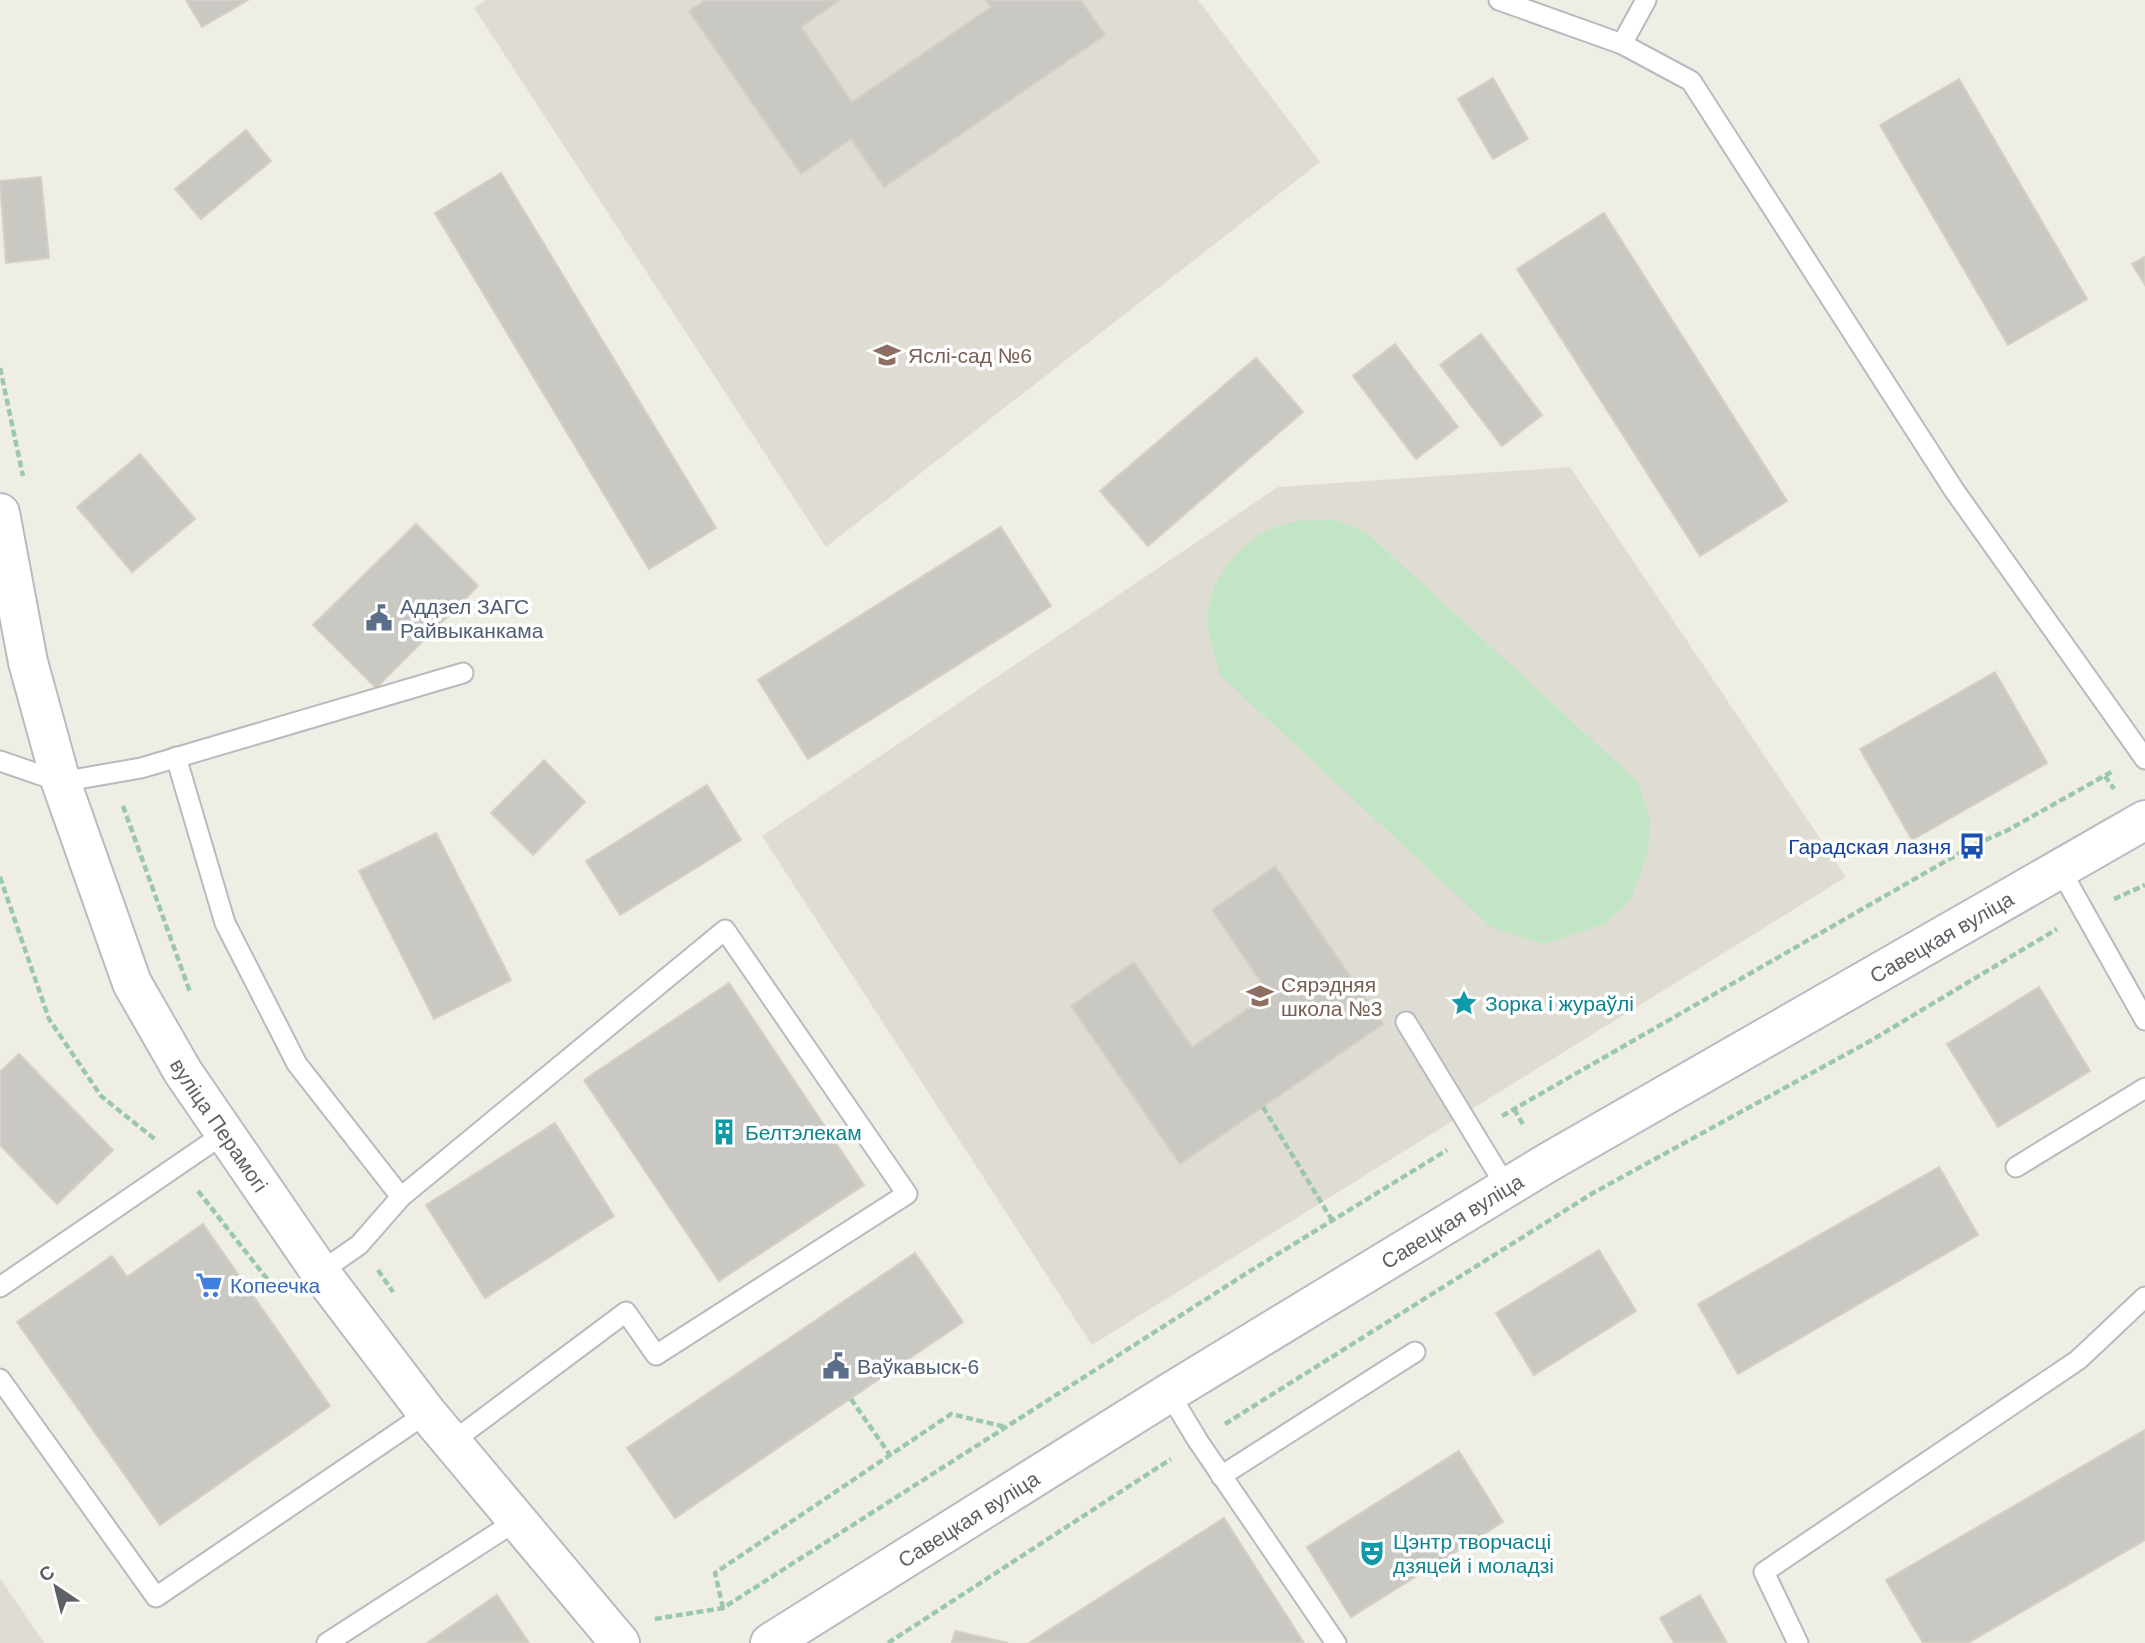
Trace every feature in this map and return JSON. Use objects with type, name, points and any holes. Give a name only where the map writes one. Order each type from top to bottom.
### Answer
[{"type":"main road","name":"вуліца Перамогі","points":[[0,513],[28,662],[61,782],[132,984],[183,1072],[320,1272],[427,1413],[620,1643]]},
{"type":"main road","name":"Савецкая вуліца","points":[[770,1643],[1169,1393],[1507,1188],[2145,820]]},
{"type":"lane","points":[[1499,0],[1622,44],[1691,81],[1954,490],[2144,757]]},
{"type":"lane","points":[[1622,44],[1646,0]]},
{"type":"lane","points":[[0,761],[61,782],[111,773],[176,757],[463,673]]},
{"type":"lane","points":[[176,757],[225,923],[279,1029],[297,1064],[401,1197]]},
{"type":"lane","points":[[2060,869],[2145,1020]]},
{"type":"lane","points":[[320,1272],[359,1245],[401,1197],[724,930],[907,1194],[656,1355],[626,1312],[452,1442]]},
{"type":"lane","points":[[1406,1021],[1507,1188]]},
{"type":"lane","points":[[2017,1167],[2145,1088]]},
{"type":"lane","points":[[0,1287],[225,1133]]},
{"type":"lane","points":[[1798,1643],[1764,1572],[2078,1360],[2145,1297]]},
{"type":"lane","points":[[1221,1476],[1415,1352]]},
{"type":"lane","points":[[0,1379],[156,1597],[427,1413]]},
{"type":"lane","points":[[1169,1393],[1221,1476],[1336,1643]]},
{"type":"lane","points":[[327,1643],[516,1521]]},
{"type":"path","points":[[650,1620],[723,1608],[1332,1220],[1474,1134],[1972,846],[2008,831],[2144,757]]},
{"type":"path","points":[[111,773],[192,997]]},
{"type":"path","points":[[0,877],[50,1019],[101,1096],[158,1141],[281,1296]]},
{"type":"path","points":[[888,1643],[1198,1441],[1593,1193],[1872,1040],[2083,913],[2145,885]]},
{"type":"path","points":[[1263,1107],[1332,1220]]},
{"type":"path","points":[[359,1245],[398,1299]]},
{"type":"path","points":[[851,1399],[890,1455]]},
{"type":"path","points":[[723,1608],[715,1573],[951,1414],[1007,1427]]},
{"type":"shaded area","name":"Яслі-сад №6","points":[[486,0],[1198,0],[1320,162],[826,547],[474,8]]},
{"type":"shaded area","name":"Сярэдняя школа №3","points":[[1570,467],[1846,877],[1092,1345],[762,836],[1278,487]]},
{"type":"shaded area","points":[[0,1578],[44,1643],[0,1643]]},
{"type":"green space","points":[[1304,520],[1336,520],[1367,533],[1637,781],[1650,818],[1648,852],[1631,899],[1605,924],[1544,944],[1491,927],[1221,676],[1211,643],[1207,616],[1213,592],[1229,563],[1240,550],[1267,531]]},
{"type":"building","points":[[186,0],[248,0],[202,27]]},
{"type":"building","points":[[705,0],[840,0],[801,27],[852,102],[991,7],[986,0],[1081,0],[1105,35],[884,187],[851,139],[801,174],[689,11]]},
{"type":"building","points":[[1493,78],[1528,139],[1493,159],[1458,99]]},
{"type":"building","points":[[1959,79],[2087,299],[2008,345],[1880,125]]},
{"type":"building","points":[[246,130],[271,161],[201,219],[175,189]]},
{"type":"building","points":[[501,173],[716,528],[649,569],[435,213]]},
{"type":"building","points":[[41,177],[49,258],[6,263],[0,181]]},
{"type":"building","points":[[1604,213],[1787,501],[1700,556],[1517,269]]},
{"type":"building","points":[[2145,257],[2145,285],[2132,264]]},
{"type":"building","points":[[1481,334],[1542,415],[1502,446],[1440,365]]},
{"type":"building","points":[[1395,344],[1458,427],[1416,459],[1353,376]]},
{"type":"building","points":[[1256,358],[1303,412],[1148,546],[1100,491]]},
{"type":"building","points":[[140,454],[195,519],[132,572],[77,507]]},
{"type":"building","points":[[416,524],[478,586],[376,688],[313,625]]},
{"type":"building","points":[[1001,527],[1051,606],[808,759],[758,680]]},
{"type":"building","points":[[1995,672],[2047,763],[1912,840],[1860,749]]},
{"type":"building","points":[[544,760],[585,802],[533,855],[491,813]]},
{"type":"building","points":[[707,785],[741,840],[620,915],[586,861]]},
{"type":"building","points":[[436,833],[511,980],[434,1019],[359,871]]},
{"type":"building","points":[[1275,866],[1383,1024],[1180,1164],[1071,1006],[1134,962],[1192,1047],[1269,994],[1212,910]]},
{"type":"building","name":"Белтэлекам","points":[[729,983],[864,1185],[719,1281],[584,1080]]},
{"type":"building","points":[[2039,987],[2090,1071],[1998,1127],[1947,1044]]},
{"type":"building","points":[[19,1054],[113,1150],[57,1204],[0,1145],[0,1072]]},
{"type":"building","points":[[555,1123],[614,1216],[485,1298],[426,1205]]},
{"type":"building","points":[[1939,1167],[1978,1235],[1738,1374],[1698,1304]]},
{"type":"building","points":[[203,1224],[330,1406],[160,1525],[17,1322],[112,1256],[127,1277]]},
{"type":"building","points":[[1599,1250],[1636,1311],[1534,1375],[1496,1313]]},
{"type":"building","points":[[915,1253],[963,1322],[675,1518],[627,1448]]},
{"type":"building","points":[[2145,1430],[2145,1540],[1968,1643],[1923,1643],[1886,1580]]},
{"type":"building","points":[[1459,1451],[1503,1522],[1351,1617],[1307,1547]]},
{"type":"building","points":[[1224,1518],[1304,1643],[1029,1643]]},
{"type":"building","points":[[497,1595],[529,1643],[427,1643]]},
{"type":"building","points":[[1700,1595],[1727,1643],[1674,1643],[1660,1618]]},
{"type":"building","points":[[955,1631],[1008,1643],[952,1643]]},
{"type":"place","name":"Яслі-сад №6","points":[[887,355]]},
{"type":"place","name":"Аддзел ЗАГС Райвыканкама","points":[[379,618]]},
{"type":"place","name":"Гарадская лазня","points":[[1972,846]]},
{"type":"place","name":"Сярэдняя школа №3","points":[[1260,996]]},
{"type":"place","name":"Зорка і жураўлі","points":[[1464,1003]]},
{"type":"place","name":"Белтэлекам","points":[[724,1132]]},
{"type":"place","name":"Копеечка","points":[[209,1285]]},
{"type":"place","name":"Ваўкавыск-6","points":[[836,1366]]},
{"type":"place","name":"Цэнтр творчасці дзяцей і моладзі","points":[[1372,1553]]}]
